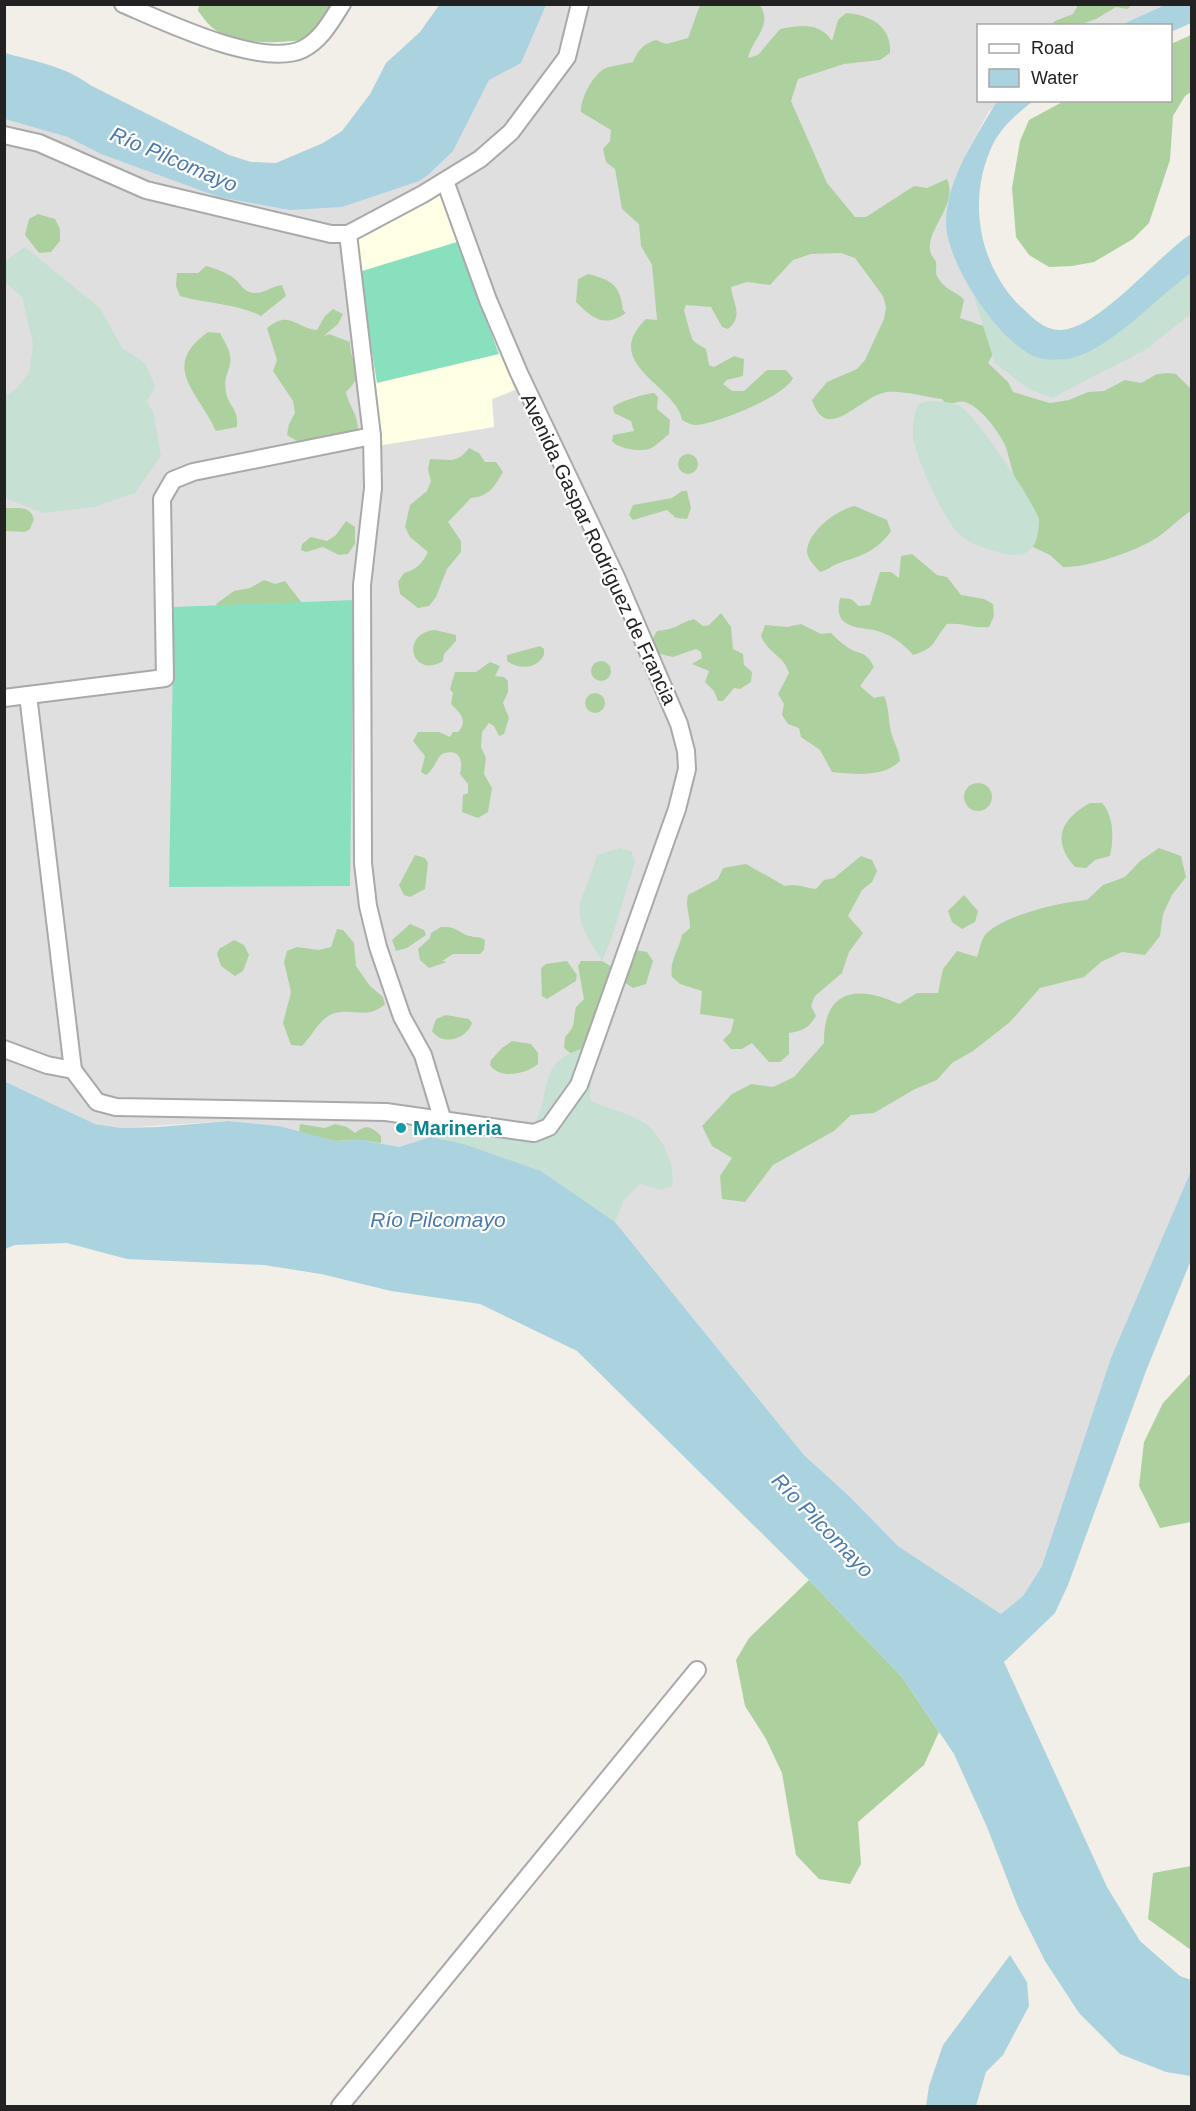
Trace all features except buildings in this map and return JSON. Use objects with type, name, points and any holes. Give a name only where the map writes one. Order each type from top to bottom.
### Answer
[{"type":"street","points":[[123,4],[190,33],[257,52],[285,54],[302,49],[320,38],[342,4]]},
{"type":"street","points":[[4,135],[39,143],[146,190],[331,234],[348,234],[445,181],[480,159],[511,132],[567,57],[580,4]]},
{"type":"street","name":"Avenida Gaspar Rodríguez de Francia","points":[[73,1070],[97,1102],[116,1107],[386,1112],[442,1118],[506,1131],[534,1133],[549,1127],[579,1085],[677,809],[687,769],[687,751],[679,724],[616,578],[519,373],[488,300],[445,181]]},
{"type":"street","points":[[348,234],[372,436],[373,488],[362,585],[363,863],[368,906],[378,947],[402,1017],[423,1055],[442,1118]]},
{"type":"street","points":[[4,698],[165,678],[162,499],[173,480],[194,472],[372,436]]},
{"type":"street","points":[[4,1048],[47,1065],[73,1070],[28,695]]},
{"type":"street","points":[[340,2106],[697,1670]]},
{"type":"shaded area","points":[[499,5],[1191,5],[1151,24],[977,24],[977,102],[1001,102],[989,111],[967,152],[961,191],[962,236],[1045,342],[1084,338],[1192,250],[1191,1195],[1042,1566],[1023,1596],[1001,1614],[898,1546],[849,1496],[804,1455],[615,1222],[430,1137],[399,1147],[299,1133],[279,1126],[229,1121],[121,1128],[95,1124],[5,1081],[4,82],[278,197]]},
{"type":"shaded area","points":[[442,192],[515,390],[492,399],[494,427],[377,446],[353,239]]},
{"type":"shaded area","points":[[25,247],[100,308],[122,348],[145,363],[155,386],[147,402],[154,414],[161,456],[135,493],[94,507],[43,513],[5,498],[5,396],[16,389],[29,373],[33,344],[22,297],[6,283],[5,261]]},
{"type":"shaded area","points":[[1191,273],[1191,314],[1145,350],[1052,398],[1027,388],[995,363],[973,295],[1012,341],[1038,358]]},
{"type":"shaded area","points":[[928,401],[953,403],[960,406],[978,425],[1015,477],[1039,519],[1035,542],[1025,553],[1009,555],[979,546],[963,537],[950,523],[930,485],[918,456],[913,435],[918,404]]},
{"type":"shaded area","points":[[620,848],[631,851],[635,862],[612,937],[602,961],[584,929],[580,918],[580,908],[597,855]]},
{"type":"shaded area","points":[[583,1048],[593,1054],[590,1100],[646,1124],[663,1144],[672,1170],[672,1186],[662,1190],[640,1184],[624,1200],[615,1222],[541,1171],[464,1144],[430,1137],[438,1129],[472,1137],[496,1138],[530,1129],[540,1112],[554,1066],[561,1059]]},
{"type":"green space","points":[[1078,4],[1131,5],[1128,9],[1116,7],[1096,19],[1082,24],[1052,24],[1073,14]]},
{"type":"green space","points":[[199,5],[330,5],[320,38],[266,42],[238,39],[214,29],[198,11]]},
{"type":"green space","points":[[700,5],[760,5],[764,20],[763,26],[748,58],[758,55],[780,29],[809,26],[822,31],[832,41],[838,20],[846,13],[871,19],[883,29],[890,44],[890,53],[880,60],[844,64],[798,79],[791,101],[827,183],[855,217],[866,217],[914,186],[927,188],[947,179],[948,199],[930,245],[931,254],[936,262],[936,274],[944,286],[964,300],[960,318],[986,327],[997,347],[988,363],[1008,382],[1013,392],[1050,403],[1069,400],[1088,392],[1104,391],[1125,380],[1141,383],[1157,374],[1176,374],[1191,389],[1191,511],[1158,537],[1138,548],[1099,562],[1063,567],[1050,555],[1033,547],[1006,447],[989,421],[971,405],[965,402],[946,404],[942,399],[887,392],[877,395],[845,414],[826,419],[818,413],[812,400],[827,382],[857,369],[865,360],[884,319],[886,307],[883,296],[855,258],[841,253],[811,254],[793,260],[770,285],[747,282],[731,287],[737,314],[728,329],[722,327],[711,307],[686,305],[684,311],[692,338],[706,349],[709,365],[714,367],[734,356],[744,359],[743,376],[727,380],[723,384],[732,391],[744,391],[767,370],[786,370],[793,378],[777,393],[733,415],[695,425],[682,420],[668,396],[644,374],[635,362],[631,349],[634,335],[646,319],[657,320],[652,265],[641,246],[639,224],[622,209],[615,169],[606,162],[603,149],[610,141],[611,130],[581,112],[581,106],[594,79],[604,69],[633,62],[642,48],[656,40],[666,44],[688,38]]},
{"type":"green space","points":[[1191,35],[1191,92],[1185,96],[1173,116],[1170,160],[1149,223],[1133,239],[1094,262],[1049,267],[1029,255],[1016,237],[1012,188],[1020,141],[1029,120],[1062,102],[1172,102],[1172,44]]},
{"type":"green space","points":[[38,214],[55,219],[60,229],[60,241],[51,252],[39,253],[25,235],[29,219]]},
{"type":"green space","points":[[457,242],[499,354],[377,383],[359,272]]},
{"type":"green space","points":[[206,266],[230,276],[248,292],[259,293],[282,285],[286,296],[261,316],[232,306],[180,296],[176,286],[177,273],[198,273]]},
{"type":"green space","points":[[588,274],[603,278],[613,284],[620,294],[623,310],[626,313],[618,318],[605,321],[593,317],[576,302],[578,279]]},
{"type":"green space","points":[[333,309],[343,314],[338,324],[324,336],[329,334],[350,342],[358,372],[357,378],[346,392],[357,421],[358,433],[297,441],[287,435],[289,424],[295,413],[293,401],[273,371],[277,360],[267,328],[282,320],[287,320],[317,330],[325,316]]},
{"type":"green space","points":[[208,332],[220,333],[229,352],[231,360],[225,387],[227,397],[235,411],[237,427],[216,431],[187,380],[186,357],[194,345]]},
{"type":"green space","points":[[654,393],[658,397],[657,409],[670,420],[669,434],[645,450],[629,449],[615,444],[612,441],[613,435],[634,431],[631,421],[614,413],[613,407],[633,398]]},
{"type":"green space","points":[[469,448],[479,453],[485,462],[496,462],[503,472],[491,490],[471,498],[448,522],[461,541],[461,552],[447,569],[436,597],[429,606],[418,608],[400,594],[398,582],[404,573],[419,566],[428,552],[410,537],[405,527],[410,505],[427,491],[431,481],[428,470],[430,459],[456,459]]},
{"type":"green space","points":[[688,454],[695,457],[698,464],[695,471],[688,474],[681,471],[678,464],[681,457]]},
{"type":"green space","points":[[682,491],[687,491],[691,508],[687,519],[676,518],[667,510],[633,520],[629,515],[633,505],[672,498]]},
{"type":"green space","points":[[855,506],[887,520],[891,531],[881,543],[869,551],[820,572],[807,554],[809,543],[825,522],[840,511]]},
{"type":"green space","points":[[5,508],[22,508],[29,511],[34,519],[30,529],[25,532],[5,531]]},
{"type":"green space","points":[[346,521],[355,527],[355,544],[348,554],[339,555],[323,547],[306,552],[301,550],[302,544],[311,537],[327,541],[336,535]]},
{"type":"green space","points":[[912,554],[937,575],[947,577],[961,595],[984,599],[993,604],[994,616],[989,627],[947,624],[931,646],[913,655],[890,636],[879,631],[852,626],[842,620],[839,614],[840,598],[851,599],[859,606],[870,605],[880,572],[891,572],[899,578],[901,556]]},
{"type":"green space","points":[[264,580],[275,584],[285,581],[302,603],[259,604],[249,609],[220,609],[216,604],[234,591],[250,588]]},
{"type":"green space","points":[[354,600],[350,886],[169,887],[174,607]]},
{"type":"green space","points":[[721,613],[731,627],[733,649],[743,654],[744,665],[752,672],[751,682],[740,689],[734,688],[723,701],[718,701],[714,691],[705,682],[709,671],[692,664],[702,658],[701,652],[696,649],[673,657],[656,653],[651,641],[657,631],[673,628],[694,619],[703,626],[709,625]]},
{"type":"green space","points":[[801,624],[821,634],[831,633],[852,650],[865,655],[871,661],[874,667],[860,686],[874,698],[884,696],[900,761],[893,766],[868,774],[832,772],[820,750],[801,737],[799,728],[788,724],[782,715],[784,704],[778,694],[789,673],[784,662],[768,647],[761,636],[765,625],[787,627]]},
{"type":"green space","points":[[435,630],[456,635],[456,641],[444,654],[443,661],[424,665],[417,660],[414,646],[417,639],[424,633]]},
{"type":"green space","points":[[540,646],[544,649],[544,655],[537,663],[522,667],[507,661],[507,655]]},
{"type":"green space","points":[[597,661],[605,661],[611,667],[611,675],[605,681],[597,681],[591,675],[591,667]]},
{"type":"green space","points":[[490,662],[500,666],[495,676],[504,677],[508,681],[508,692],[503,703],[509,718],[504,734],[499,736],[494,726],[489,723],[482,732],[481,747],[486,758],[484,774],[492,788],[488,812],[478,818],[462,812],[463,795],[468,793],[468,784],[460,774],[461,761],[458,755],[450,752],[442,754],[426,775],[421,772],[425,756],[413,741],[418,732],[439,732],[450,737],[453,732],[458,732],[463,720],[451,704],[453,693],[450,689],[455,672],[476,672]]},
{"type":"green space","points":[[595,693],[602,696],[605,703],[602,710],[595,713],[588,710],[585,703],[588,696]]},
{"type":"green space","points":[[978,783],[988,787],[992,797],[988,807],[978,811],[968,807],[964,797],[968,787]]},
{"type":"green space","points":[[1090,803],[1102,803],[1109,814],[1112,835],[1110,856],[1095,860],[1086,868],[1075,867],[1063,848],[1063,831],[1072,816]]},
{"type":"green space","points":[[1159,848],[1181,856],[1186,877],[1172,895],[1163,914],[1160,936],[1145,955],[1122,952],[1101,962],[1084,977],[1040,988],[1010,1022],[973,1051],[952,1063],[937,1080],[915,1089],[874,1113],[851,1115],[834,1131],[773,1165],[745,1202],[722,1199],[720,1176],[732,1158],[712,1146],[702,1126],[732,1094],[751,1084],[773,1087],[794,1077],[824,1043],[825,1025],[829,1012],[836,1002],[845,996],[869,994],[899,1004],[917,993],[938,993],[943,969],[957,951],[977,957],[985,935],[993,928],[1033,911],[1087,900],[1103,885],[1125,877],[1140,861]]},
{"type":"green space","points":[[415,855],[425,858],[428,863],[425,889],[410,897],[404,895],[399,885]]},
{"type":"green space","points":[[861,856],[872,860],[877,871],[872,882],[862,890],[848,916],[863,933],[849,952],[842,973],[815,996],[811,1006],[816,1016],[805,1028],[789,1033],[789,1054],[780,1062],[769,1062],[752,1043],[742,1049],[731,1049],[723,1040],[731,1032],[734,1019],[700,1014],[702,991],[680,984],[672,977],[673,961],[682,935],[690,928],[688,895],[718,879],[723,868],[746,864],[785,886],[797,885],[816,889],[824,880],[834,878]]},
{"type":"green space","points":[[964,895],[978,911],[975,922],[962,929],[952,922],[948,911]]},
{"type":"green space","points":[[410,924],[424,930],[426,935],[407,948],[396,951],[392,940]]},
{"type":"green space","points":[[441,927],[451,928],[485,940],[484,950],[480,954],[453,954],[442,961],[447,962],[429,968],[420,960],[418,949],[430,938],[431,933]]},
{"type":"green space","points":[[337,929],[343,930],[354,943],[356,966],[370,986],[383,997],[385,1004],[367,1013],[342,1012],[330,1015],[302,1046],[291,1045],[283,1023],[291,992],[284,962],[287,951],[297,947],[319,950],[331,947]]},
{"type":"green space","points":[[234,940],[244,945],[249,955],[243,971],[235,976],[221,966],[217,954],[219,949]]},
{"type":"green space","points":[[635,950],[647,952],[653,961],[646,984],[633,988],[618,978],[603,993],[603,1001],[590,1027],[587,1044],[583,1050],[573,1055],[564,1048],[565,1037],[573,1025],[576,1007],[584,999],[578,966],[581,961],[602,961],[614,968]]},
{"type":"green space","points":[[567,961],[577,975],[576,981],[547,999],[542,996],[541,968],[546,964]]},
{"type":"green space","points":[[446,1015],[469,1019],[472,1023],[465,1034],[447,1040],[436,1036],[432,1031],[436,1019]]},
{"type":"green space","points":[[512,1041],[531,1044],[538,1053],[538,1064],[533,1068],[513,1074],[494,1070],[490,1065],[491,1060]]},
{"type":"green space","points":[[300,1124],[325,1128],[335,1124],[347,1127],[355,1133],[368,1127],[381,1136],[381,1143],[362,1140],[335,1141],[299,1133]]},
{"type":"green space","points":[[1191,1373],[1191,1522],[1160,1528],[1139,1486],[1144,1442],[1163,1403]]},
{"type":"green space","points":[[809,1580],[902,1677],[939,1732],[924,1765],[858,1822],[861,1864],[850,1884],[819,1879],[796,1855],[782,1773],[766,1739],[745,1706],[736,1660],[749,1638]]},
{"type":"green space","points":[[1192,1866],[1191,1950],[1148,1919],[1153,1873]]},
{"type":"water","points":[[440,4],[546,5],[521,63],[489,80],[453,151],[419,181],[342,207],[290,210],[219,197],[101,154],[68,137],[5,119],[5,53],[70,73],[229,155],[251,162],[276,163],[323,143],[342,131],[370,94],[386,63],[420,32]]},
{"type":"water","points":[[1165,5],[1191,5],[1191,23],[1172,32],[1172,24],[1123,24]]},
{"type":"water","points":[[996,102],[1032,102],[1016,115],[993,144],[980,186],[979,208],[986,250],[994,270],[1019,305],[1038,322],[1049,328],[1061,330],[1076,326],[1093,317],[1128,290],[1177,244],[1191,234],[1191,273],[1114,336],[1081,355],[1066,359],[1049,359],[1039,358],[1024,350],[992,320],[977,300],[954,257],[948,237],[946,220],[952,188],[972,143]]},
{"type":"water","name":"Río Pilcomayo","points":[[4,1081],[95,1124],[121,1128],[229,1121],[279,1126],[335,1141],[362,1140],[399,1147],[430,1137],[464,1144],[541,1171],[615,1222],[804,1455],[849,1496],[898,1546],[1001,1614],[1023,1596],[1042,1566],[1111,1358],[1191,1171],[1191,1260],[1146,1371],[1068,1585],[1055,1613],[1004,1662],[1107,1887],[1140,1941],[1180,1976],[1191,1980],[1191,2076],[1166,2072],[1120,2054],[1079,2013],[1045,1961],[1018,1907],[987,1827],[954,1754],[902,1677],[809,1580],[577,1351],[480,1304],[391,1291],[321,1274],[264,1265],[127,1259],[67,1243],[15,1245],[5,1249]]},
{"type":"water","points":[[1010,1955],[1027,1982],[1029,2006],[1003,2055],[986,2072],[976,2106],[926,2106],[929,2086],[943,2045]]},
{"type":"place","name":"Marineria","points":[[401,1128]]}]
